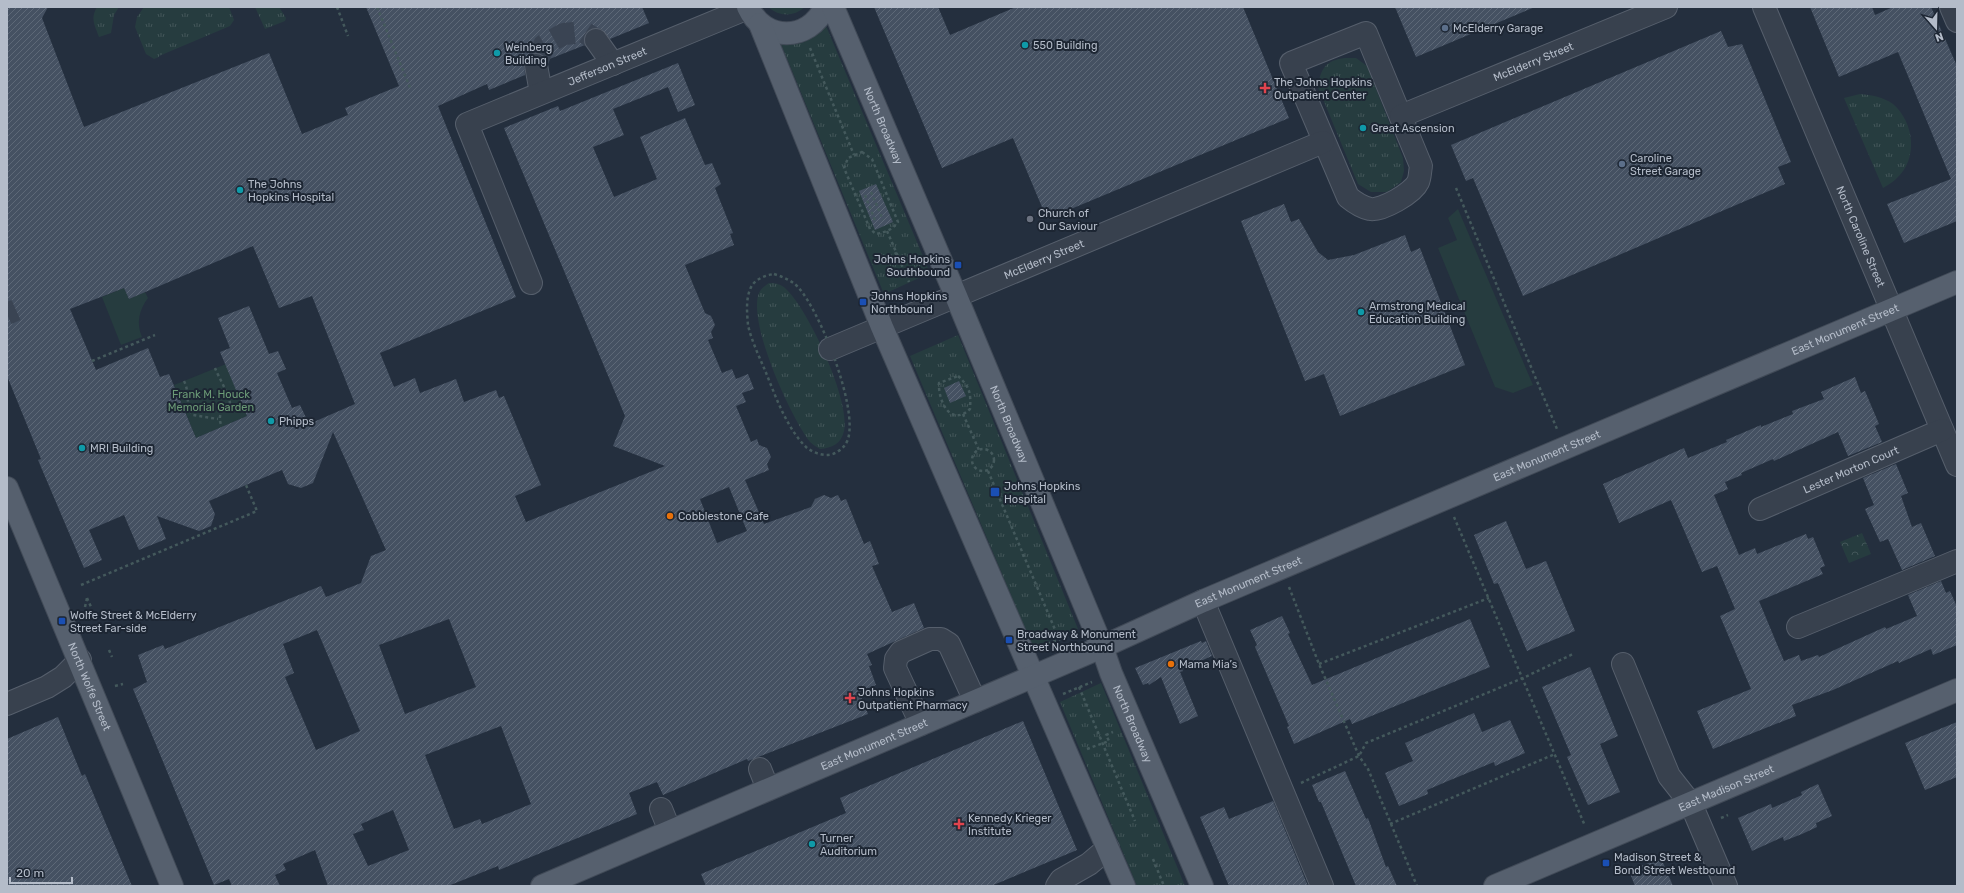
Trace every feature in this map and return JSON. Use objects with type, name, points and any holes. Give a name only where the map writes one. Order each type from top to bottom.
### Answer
[{"type":"main road","points":[[752,13],[773,31],[787,34],[800,32],[812,25],[822,15],[825,7]]},
{"type":"main road","name":"North Broadway","points":[[833,7],[956,296],[1102,647],[1111,674],[1202,886]]},
{"type":"main road","points":[[752,13],[882,327],[1124,886]]},
{"type":"main road","name":"East Monument Street","points":[[556,883],[670,831],[1102,647],[1203,601],[1957,282]]},
{"type":"main road","name":"North Wolfe Street","points":[[7,488],[64,626],[80,660],[172,886]]},
{"type":"main road","name":"East Madison Street","points":[[1495,886],[1957,690]]},
{"type":"street","name":"McElderry Street","points":[[1401,116],[1666,7]]},
{"type":"street","name":"North Caroline Street","points":[[1764,7],[1957,465]]},
{"type":"street","points":[[1951,7],[1957,21]]},
{"type":"street","name":"Jefferson Street","points":[[531,283],[467,124],[613,64],[752,13]]},
{"type":"street","points":[[1366,33],[1401,116],[1421,166],[1418,182],[1405,196],[1389,204],[1371,209],[1356,204],[1348,197],[1323,142],[1291,63],[1366,33]]},
{"type":"street","points":[[596,40],[613,64]]},
{"type":"street","points":[[536,65],[541,94]]},
{"type":"street","name":"McElderry Street","points":[[830,349],[1323,142]]},
{"type":"street","name":"Lester Morton Court","points":[[1760,509],[1942,430]]},
{"type":"street","points":[[1798,627],[1957,561]]},
{"type":"street","points":[[1203,601],[1322,886]]},
{"type":"street","points":[[921,724],[895,668],[895,663],[901,652],[930,639],[941,639],[949,644],[975,701]]},
{"type":"street","points":[[7,704],[47,687],[62,677],[80,660]]},
{"type":"street","points":[[1623,664],[1669,776],[1691,804],[1726,886]]},
{"type":"street","points":[[760,769],[768,789]]},
{"type":"street","points":[[661,809],[670,831]]},
{"type":"street","points":[[1057,886],[1061,880],[1089,864],[1108,848]]},
{"type":"path","points":[[336,7],[348,36]]},
{"type":"path","points":[[377,7],[411,90]]},
{"type":"path","points":[[809,46],[854,155]]},
{"type":"path","points":[[862,152],[872,159],[898,222],[894,228],[888,231],[876,234],[870,229],[844,168],[848,158],[854,155],[862,152]]},
{"type":"path","points":[[1456,188],[1565,449]]},
{"type":"path","points":[[871,192],[883,220]]},
{"type":"path","points":[[865,195],[876,223]]},
{"type":"path","points":[[888,231],[909,282]]},
{"type":"path","points":[[880,255],[882,259],[897,253]]},
{"type":"path","points":[[774,274],[786,278],[798,287],[809,304],[830,349],[846,398],[850,421],[848,439],[844,447],[834,454],[823,456],[807,448],[795,433],[783,412],[757,350],[748,326],[748,294],[753,283],[764,276],[774,274]]},
{"type":"path","points":[[92,361],[155,336]]},
{"type":"path","points":[[215,368],[222,386],[228,392],[230,401],[230,404],[222,410],[218,419]]},
{"type":"path","points":[[958,376],[966,384],[971,395],[970,409],[963,414],[952,414],[944,406],[938,394],[940,383],[958,376]]},
{"type":"path","points":[[184,381],[188,390],[188,402],[193,415],[218,419]]},
{"type":"path","points":[[963,414],[979,450]]},
{"type":"path","points":[[218,419],[222,427]]},
{"type":"path","points":[[979,450],[987,450],[993,454],[994,466],[988,471],[981,472],[973,465],[974,454],[979,450]]},
{"type":"path","points":[[988,471],[1059,639]]},
{"type":"path","points":[[81,584],[257,511],[246,485]]},
{"type":"path","points":[[1447,499],[1593,845]]},
{"type":"path","points":[[1281,568],[1319,664],[1359,756],[1368,769],[1416,886]]},
{"type":"path","points":[[85,607],[87,598],[92,609]]},
{"type":"path","points":[[1319,664],[1489,598]]},
{"type":"path","points":[[1041,647],[1077,632]]},
{"type":"path","points":[[109,650],[112,657]]},
{"type":"path","points":[[1283,791],[1359,756],[1366,743],[1523,678],[1573,654]]},
{"type":"path","points":[[1057,696],[1096,680]]},
{"type":"path","points":[[115,686],[123,684]]},
{"type":"path","points":[[1079,688],[1135,821]]},
{"type":"path","points":[[1085,750],[1109,741],[1106,735],[1120,730]]},
{"type":"path","points":[[1390,824],[1555,754]]},
{"type":"path","points":[[1721,818],[1728,815]]},
{"type":"path","points":[[1152,859],[1164,886]]},
{"type":"green space","points":[[97,7],[119,7],[114,15],[111,33],[99,37],[94,19]]},
{"type":"green space","points":[[144,7],[229,7],[234,20],[230,26],[154,59],[146,54],[135,27],[137,17]]},
{"type":"green space","points":[[255,7],[279,7],[286,18],[285,21],[265,29]]},
{"type":"green space","points":[[768,7],[805,7],[796,13],[782,14],[777,13]]},
{"type":"green space","points":[[826,26],[930,273],[884,294],[781,44],[804,42]]},
{"type":"green space","points":[[1356,58],[1367,66],[1403,158],[1404,171],[1401,182],[1387,192],[1371,192],[1358,184],[1318,87],[1320,75],[1325,66],[1338,59]]},
{"type":"green space","points":[[1860,94],[1877,97],[1893,104],[1906,120],[1909,130],[1911,151],[1908,161],[1903,171],[1896,179],[1883,188],[1844,98]]},
{"type":"green space","points":[[1458,209],[1533,385],[1513,393],[1495,387],[1438,248],[1457,240],[1448,218]]},
{"type":"green space","points":[[769,283],[782,286],[795,300],[816,335],[835,378],[841,399],[844,417],[844,431],[841,439],[828,448],[820,449],[814,445],[810,442],[802,430],[782,392],[765,347],[759,325],[757,307],[760,291]]},
{"type":"green space","points":[[124,288],[129,299],[145,292],[148,298],[142,307],[139,317],[139,327],[142,337],[121,345],[102,297]]},
{"type":"green space","points":[[958,335],[1078,629],[1033,647],[910,356]]},
{"type":"green space","name":"Frank M. Houck Memorial Garden","points":[[226,364],[247,416],[196,438],[174,385]]},
{"type":"green space","points":[[1862,533],[1871,554],[1849,563],[1840,542]]},
{"type":"green space","points":[[1101,683],[1185,886],[1137,886],[1060,702]]},
{"type":"building","points":[[7,7],[48,7],[42,18],[84,127],[269,53],[302,134],[348,115],[345,108],[399,86],[366,7],[642,7],[649,23],[610,39],[601,29],[594,28],[589,30],[585,35],[585,45],[547,60],[540,53],[528,55],[524,61],[525,75],[489,90],[487,84],[438,106],[516,297],[380,353],[394,387],[415,378],[420,393],[456,379],[464,402],[496,390],[499,398],[504,396],[541,485],[515,496],[526,522],[665,466],[613,446],[625,416],[504,128],[558,106],[560,111],[678,63],[695,105],[678,112],[668,87],[613,109],[624,135],[593,147],[614,197],[657,179],[640,137],[685,118],[705,165],[712,163],[721,184],[715,188],[733,233],[730,234],[734,245],[685,265],[705,313],[711,316],[715,325],[711,332],[713,338],[708,340],[722,373],[732,369],[736,379],[748,374],[754,389],[742,393],[746,402],[736,406],[751,442],[757,439],[759,445],[767,448],[771,457],[767,464],[769,470],[745,480],[764,524],[811,507],[815,499],[824,495],[831,498],[838,495],[841,501],[846,499],[864,544],[870,541],[879,564],[872,566],[892,612],[914,603],[924,628],[867,654],[872,665],[869,666],[876,685],[859,692],[868,714],[748,761],[747,759],[663,795],[657,782],[629,793],[637,814],[499,870],[498,866],[448,886],[328,886],[315,850],[283,864],[286,870],[275,875],[280,886],[232,886],[229,879],[214,885],[133,689],[147,682],[138,655],[163,645],[165,649],[321,586],[326,597],[361,583],[371,556],[386,550],[333,432],[313,483],[301,488],[288,484],[282,470],[246,485],[209,501],[215,514],[211,526],[199,531],[157,516],[166,539],[139,550],[124,515],[89,530],[102,560],[84,568],[38,460],[41,459],[7,376]],"holes":[[[253,246],[279,308],[312,296],[355,404],[309,424],[300,405],[292,408],[277,373],[286,369],[278,351],[269,354],[249,306],[218,318],[230,348],[220,352],[247,416],[196,438],[169,374],[160,377],[148,348],[96,370],[70,309],[124,288],[129,299]],[[729,487],[747,531],[717,543],[700,499]],[[449,619],[476,687],[405,714],[379,645]],[[317,630],[360,731],[316,750],[285,677],[294,673],[283,644]],[[501,726],[531,804],[482,824],[480,819],[454,829],[425,755]],[[393,810],[409,850],[368,866],[353,834],[364,830],[361,824]]]},
{"type":"building","points":[[874,7],[938,7],[950,35],[1016,7],[1243,7],[1289,118],[1047,219],[1013,138],[942,168]]},
{"type":"building","name":"McElderry Garage","points":[[1395,7],[1535,7],[1416,57]]},
{"type":"building","points":[[1810,7],[1872,7],[1875,15],[1893,7],[1931,7],[1957,66],[1957,221],[1904,243],[1887,204],[1951,179],[1898,52],[1839,77]]},
{"type":"building","name":"Caroline Street Garage","points":[[1721,31],[1728,47],[1742,44],[1791,162],[1778,167],[1785,184],[1523,296],[1473,178],[1466,181],[1451,145]]},
{"type":"building","points":[[876,184],[893,222],[875,230],[859,191]]},
{"type":"building","name":"Armstrong Medical Education Building","points":[[1284,204],[1291,222],[1299,219],[1318,252],[1328,260],[1354,255],[1405,235],[1411,252],[1420,248],[1465,365],[1340,416],[1324,374],[1305,381],[1241,221]]},
{"type":"building","points":[[1855,377],[1861,393],[1865,391],[1879,424],[1875,426],[1882,442],[1848,456],[1838,432],[1774,461],[1773,459],[1741,473],[1742,475],[1725,482],[1728,489],[1714,495],[1739,555],[1755,548],[1757,554],[1806,534],[1808,539],[1813,537],[1825,566],[1820,568],[1823,574],[1759,601],[1784,661],[1799,655],[1801,661],[1818,655],[1819,657],[1885,627],[1886,629],[1917,616],[1908,595],[1941,581],[1946,593],[1950,591],[1957,607],[1957,645],[1933,655],[1931,649],[1899,663],[1898,661],[1833,690],[1792,705],[1796,716],[1713,749],[1697,711],[1751,689],[1720,616],[1735,609],[1717,566],[1702,572],[1671,500],[1619,523],[1603,484],[1684,448],[1688,458],[1727,442],[1726,440],[1761,425],[1761,427],[1793,414],[1792,411],[1824,399],[1821,392]]},
{"type":"building","points":[[959,381],[966,396],[950,403],[944,388]]},
{"type":"building","points":[[1896,464],[1908,493],[1901,496],[1912,527],[1921,523],[1935,556],[1902,570],[1888,539],[1880,542],[1865,509],[1874,505],[1863,478]]},
{"type":"building","points":[[1506,521],[1526,569],[1546,561],[1575,631],[1527,651],[1498,583],[1494,584],[1474,535]]},
{"type":"building","points":[[1282,616],[1290,633],[1288,634],[1312,685],[1470,619],[1490,667],[1352,724],[1350,719],[1294,744],[1287,727],[1289,726],[1255,647],[1257,645],[1250,630]]},
{"type":"building","points":[[1201,641],[1202,643],[1206,641],[1212,656],[1182,669],[1183,671],[1180,672],[1198,716],[1180,724],[1161,677],[1149,685],[1148,683],[1143,685],[1135,668]]},
{"type":"building","points":[[1590,667],[1618,736],[1600,744],[1620,792],[1588,805],[1567,757],[1571,755],[1542,687]]},
{"type":"building","points":[[1474,713],[1482,732],[1510,720],[1525,753],[1495,766],[1494,762],[1448,781],[1427,790],[1428,794],[1399,806],[1385,773],[1413,761],[1405,743]]},
{"type":"building","points":[[58,717],[82,776],[85,774],[132,886],[7,886],[7,739]]},
{"type":"building","name":"Kennedy Krieger Institute","points":[[1023,721],[1077,850],[991,886],[706,886],[701,874],[846,813],[840,798]]},
{"type":"building","points":[[1957,722],[1957,777],[1925,790],[1905,743]]},
{"type":"building","points":[[1345,771],[1366,819],[1368,818],[1386,867],[1388,866],[1397,886],[1356,886],[1321,802],[1319,802],[1312,785]]},
{"type":"building","points":[[1818,784],[1832,816],[1816,823],[1817,827],[1802,834],[1784,841],[1783,837],[1752,851],[1738,818],[1771,804],[1772,808],[1802,795],[1801,792]]},
{"type":"building","points":[[1273,801],[1308,886],[1229,886],[1200,817],[1224,807],[1229,819]]},
{"type":"building","points":[[1661,858],[1673,886],[1635,886],[1629,871]]},
{"type":"tunnel","points":[[536,65],[544,45],[564,34],[584,32],[596,40]]},
{"type":"tunnel","points":[[7,314],[16,310]]},
{"type":"place","name":"McElderry Garage","points":[[1445,28]]},
{"type":"place","name":"550 Building","points":[[1025,45]]},
{"type":"place","name":"Weinberg Building","points":[[497,53]]},
{"type":"place","name":"The Johns Hopkins Outpatient Center","points":[[1265,88]]},
{"type":"place","name":"Great Ascension","points":[[1363,128]]},
{"type":"place","name":"Caroline Street Garage","points":[[1622,164]]},
{"type":"place","name":"The Johns Hopkins Hospital","points":[[240,190]]},
{"type":"place","name":"Church of Our Saviour","points":[[1030,219]]},
{"type":"place","name":"Johns Hopkins Southbound","points":[[958,265]]},
{"type":"place","name":"Johns Hopkins Northbound","points":[[863,302]]},
{"type":"place","name":"Armstrong Medical Education Building","points":[[1361,312]]},
{"type":"place","name":"Phipps","points":[[271,421]]},
{"type":"place","name":"MRI Building","points":[[82,448]]},
{"type":"place","name":"Johns Hopkins Hospital","points":[[995,492]]},
{"type":"place","name":"Cobblestone Cafe","points":[[670,516]]},
{"type":"place","name":"Wolfe Street & McElderry Street Far-side","points":[[62,621]]},
{"type":"place","name":"Broadway & Monument Street Northbound","points":[[1009,640]]},
{"type":"place","name":"Mama Mia’s","points":[[1171,664]]},
{"type":"place","name":"Johns Hopkins Outpatient Pharmacy","points":[[850,698]]},
{"type":"place","name":"Kennedy Krieger Institute","points":[[959,824]]},
{"type":"place","name":"Turner Auditorium","points":[[812,844]]},
{"type":"place","name":"Madison Street & Bond Street Westbound","points":[[1606,863]]}]
